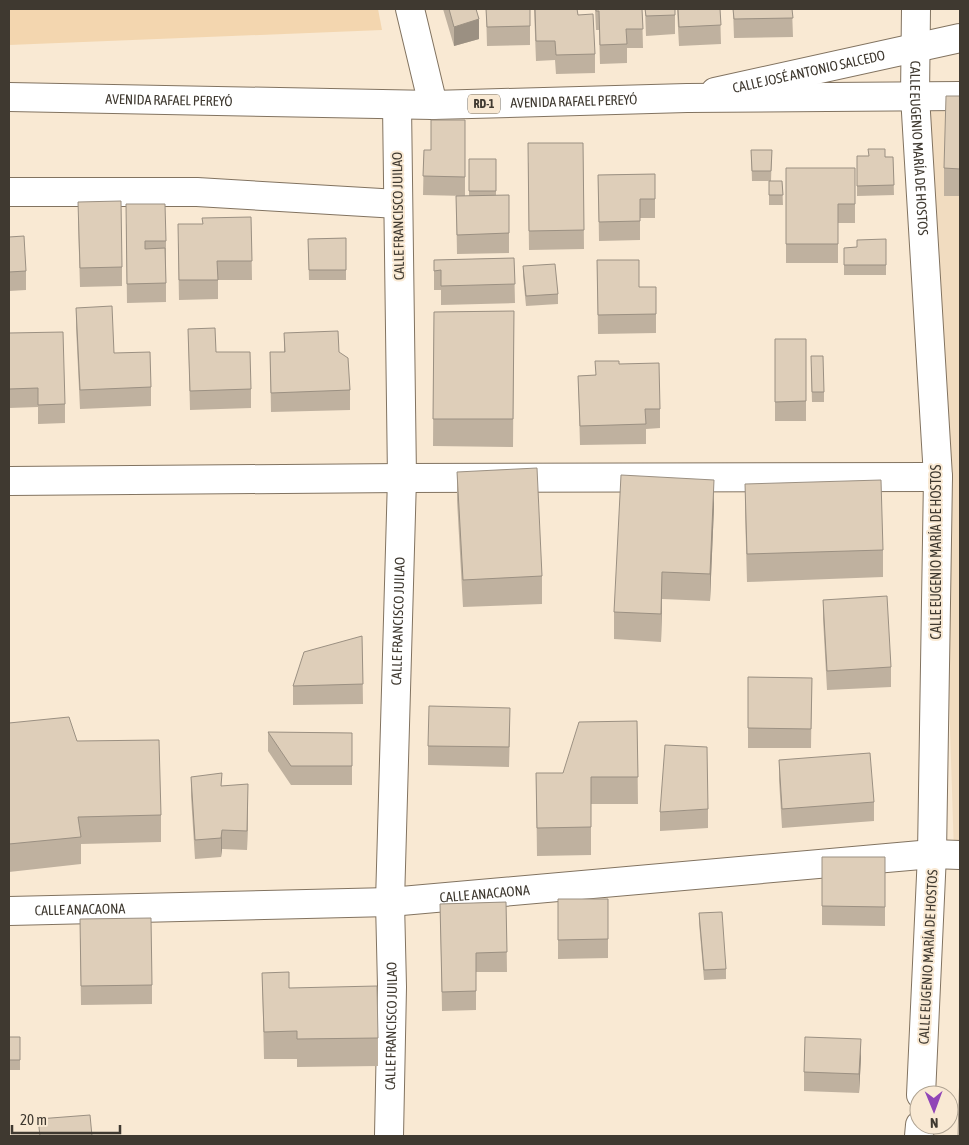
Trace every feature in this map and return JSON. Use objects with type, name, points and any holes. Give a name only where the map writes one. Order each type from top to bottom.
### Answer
[{"type":"street","points":[[410,9],[432,105]]},
{"type":"street","name":"CALLE EUGENIO MARÍA DE HOSTOS","points":[[916,9],[915,96],[938,477],[932,854],[921,1085]]},
{"type":"street","name":"CALLE JOSÉ ANTONIO SALCEDO","points":[[687,98],[960,38]]},
{"type":"street","name":"AVENIDA RAFAEL PEREYÓ","points":[[9,96],[432,105],[687,98],[960,96]]},
{"type":"street","name":"CALLE FRANCISCO JUILAO","points":[[389,1136],[392,987],[390,902],[402,478],[396,105]]},
{"type":"street","points":[[9,192],[197,192],[398,204]]},
{"type":"street","points":[[9,482],[402,478],[938,477]]},
{"type":"street","name":"CALLE ANACAONA","points":[[9,911],[390,902],[932,854],[960,855]]},
{"type":"shaded area","points":[[9,9],[378,9],[382,30],[9,45]]},
{"type":"shaded area","points":[[930,106],[960,106],[960,853],[954,853]]},
{"type":"building","points":[[449,9],[476,9],[479,19],[454,27]]},
{"type":"building","points":[[486,9],[530,9],[530,26],[487,27]]},
{"type":"building","points":[[535,9],[577,9],[578,15],[593,14],[595,54],[556,55],[555,41],[536,41]]},
{"type":"building","points":[[596,9],[642,9],[643,29],[626,29],[627,44],[600,45],[599,11],[596,11]]},
{"type":"building","points":[[645,9],[675,9],[675,15],[646,16]]},
{"type":"building","points":[[678,9],[720,9],[721,25],[679,27]]},
{"type":"building","points":[[733,9],[792,9],[793,18],[734,19]]},
{"type":"building","points":[[946,96],[960,96],[960,169],[944,168]]},
{"type":"building","points":[[431,120],[465,120],[465,177],[423,176],[424,150],[431,150]]},
{"type":"building","points":[[528,143],[583,143],[584,230],[529,231]]},
{"type":"building","points":[[868,149],[885,149],[885,157],[893,157],[894,185],[857,186],[857,156],[869,156]]},
{"type":"building","points":[[751,150],[772,150],[771,171],[752,171]]},
{"type":"building","points":[[469,159],[496,159],[496,191],[469,191]]},
{"type":"building","points":[[786,168],[855,168],[855,204],[838,204],[838,244],[786,244]]},
{"type":"building","points":[[655,174],[655,199],[640,199],[640,221],[599,222],[598,175]]},
{"type":"building","points":[[769,181],[782,181],[783,195],[769,195]]},
{"type":"building","points":[[509,195],[509,233],[457,235],[456,196]]},
{"type":"building","points":[[121,201],[122,267],[80,268],[78,202]]},
{"type":"building","points":[[126,204],[165,204],[166,241],[145,241],[145,249],[165,248],[166,283],[127,284]]},
{"type":"building","points":[[251,217],[252,261],[217,261],[218,280],[179,280],[178,224],[203,224],[202,218]]},
{"type":"building","points":[[24,236],[26,271],[9,272],[9,237]]},
{"type":"building","points":[[346,238],[346,270],[309,270],[308,239]]},
{"type":"building","points":[[886,239],[886,265],[844,265],[844,248],[857,247],[857,240]]},
{"type":"building","points":[[514,258],[515,284],[441,286],[441,270],[434,271],[434,260]]},
{"type":"building","points":[[597,260],[639,260],[639,287],[656,287],[656,314],[598,315]]},
{"type":"building","points":[[555,264],[558,294],[526,296],[523,266]]},
{"type":"building","points":[[112,306],[114,353],[150,352],[151,387],[80,390],[76,308]]},
{"type":"building","points":[[514,311],[513,419],[433,419],[434,312]]},
{"type":"building","points":[[215,328],[216,352],[250,352],[251,389],[190,391],[188,329]]},
{"type":"building","points":[[338,331],[339,352],[348,358],[350,390],[271,393],[270,352],[285,352],[284,333]]},
{"type":"building","points":[[63,332],[65,404],[38,405],[38,388],[9,389],[9,333]]},
{"type":"building","points":[[775,339],[806,339],[806,401],[775,402]]},
{"type":"building","points":[[811,356],[823,356],[824,392],[812,392]]},
{"type":"building","points":[[595,361],[619,361],[619,364],[659,363],[660,409],[645,409],[646,424],[580,426],[578,376],[596,375]]},
{"type":"building","points":[[537,468],[542,576],[463,580],[457,472]]},
{"type":"building","points":[[621,475],[714,480],[710,574],[662,572],[661,614],[614,612]]},
{"type":"building","points":[[881,480],[883,550],[747,554],[745,484]]},
{"type":"building","points":[[887,596],[891,667],[827,671],[823,600]]},
{"type":"building","points":[[362,636],[363,684],[293,686],[304,652]]},
{"type":"building","points":[[748,677],[812,678],[811,729],[748,728]]},
{"type":"building","points":[[429,706],[510,708],[509,747],[428,746]]},
{"type":"building","points":[[69,717],[77,741],[159,740],[161,815],[78,817],[81,837],[9,844],[9,723]]},
{"type":"building","points":[[637,721],[638,777],[591,777],[591,827],[537,828],[536,773],[563,773],[579,722]]},
{"type":"building","points":[[268,732],[352,733],[352,766],[291,766]]},
{"type":"building","points":[[665,745],[707,747],[708,809],[660,812]]},
{"type":"building","points":[[870,753],[874,802],[782,809],[779,760]]},
{"type":"building","points":[[222,773],[221,786],[248,784],[247,831],[222,830],[221,838],[195,840],[191,777]]},
{"type":"building","points":[[822,857],[885,857],[885,907],[822,906]]},
{"type":"building","points":[[558,899],[608,899],[608,939],[558,940]]},
{"type":"building","points":[[506,902],[507,952],[476,953],[476,991],[442,992],[440,904]]},
{"type":"building","points":[[722,912],[726,969],[704,970],[699,913]]},
{"type":"building","points":[[151,918],[152,985],[81,986],[80,919]]},
{"type":"building","points":[[289,972],[289,988],[377,986],[378,1038],[297,1039],[297,1031],[264,1032],[262,973]]},
{"type":"building","points":[[9,1037],[20,1037],[20,1060],[9,1060]]},
{"type":"building","points":[[805,1037],[861,1039],[859,1074],[804,1072]]},
{"type":"building","points":[[960,1071],[960,1136],[958,1136],[959,1135]]},
{"type":"building","points":[[90,1115],[92,1136],[40,1136],[38,1119]]}]
